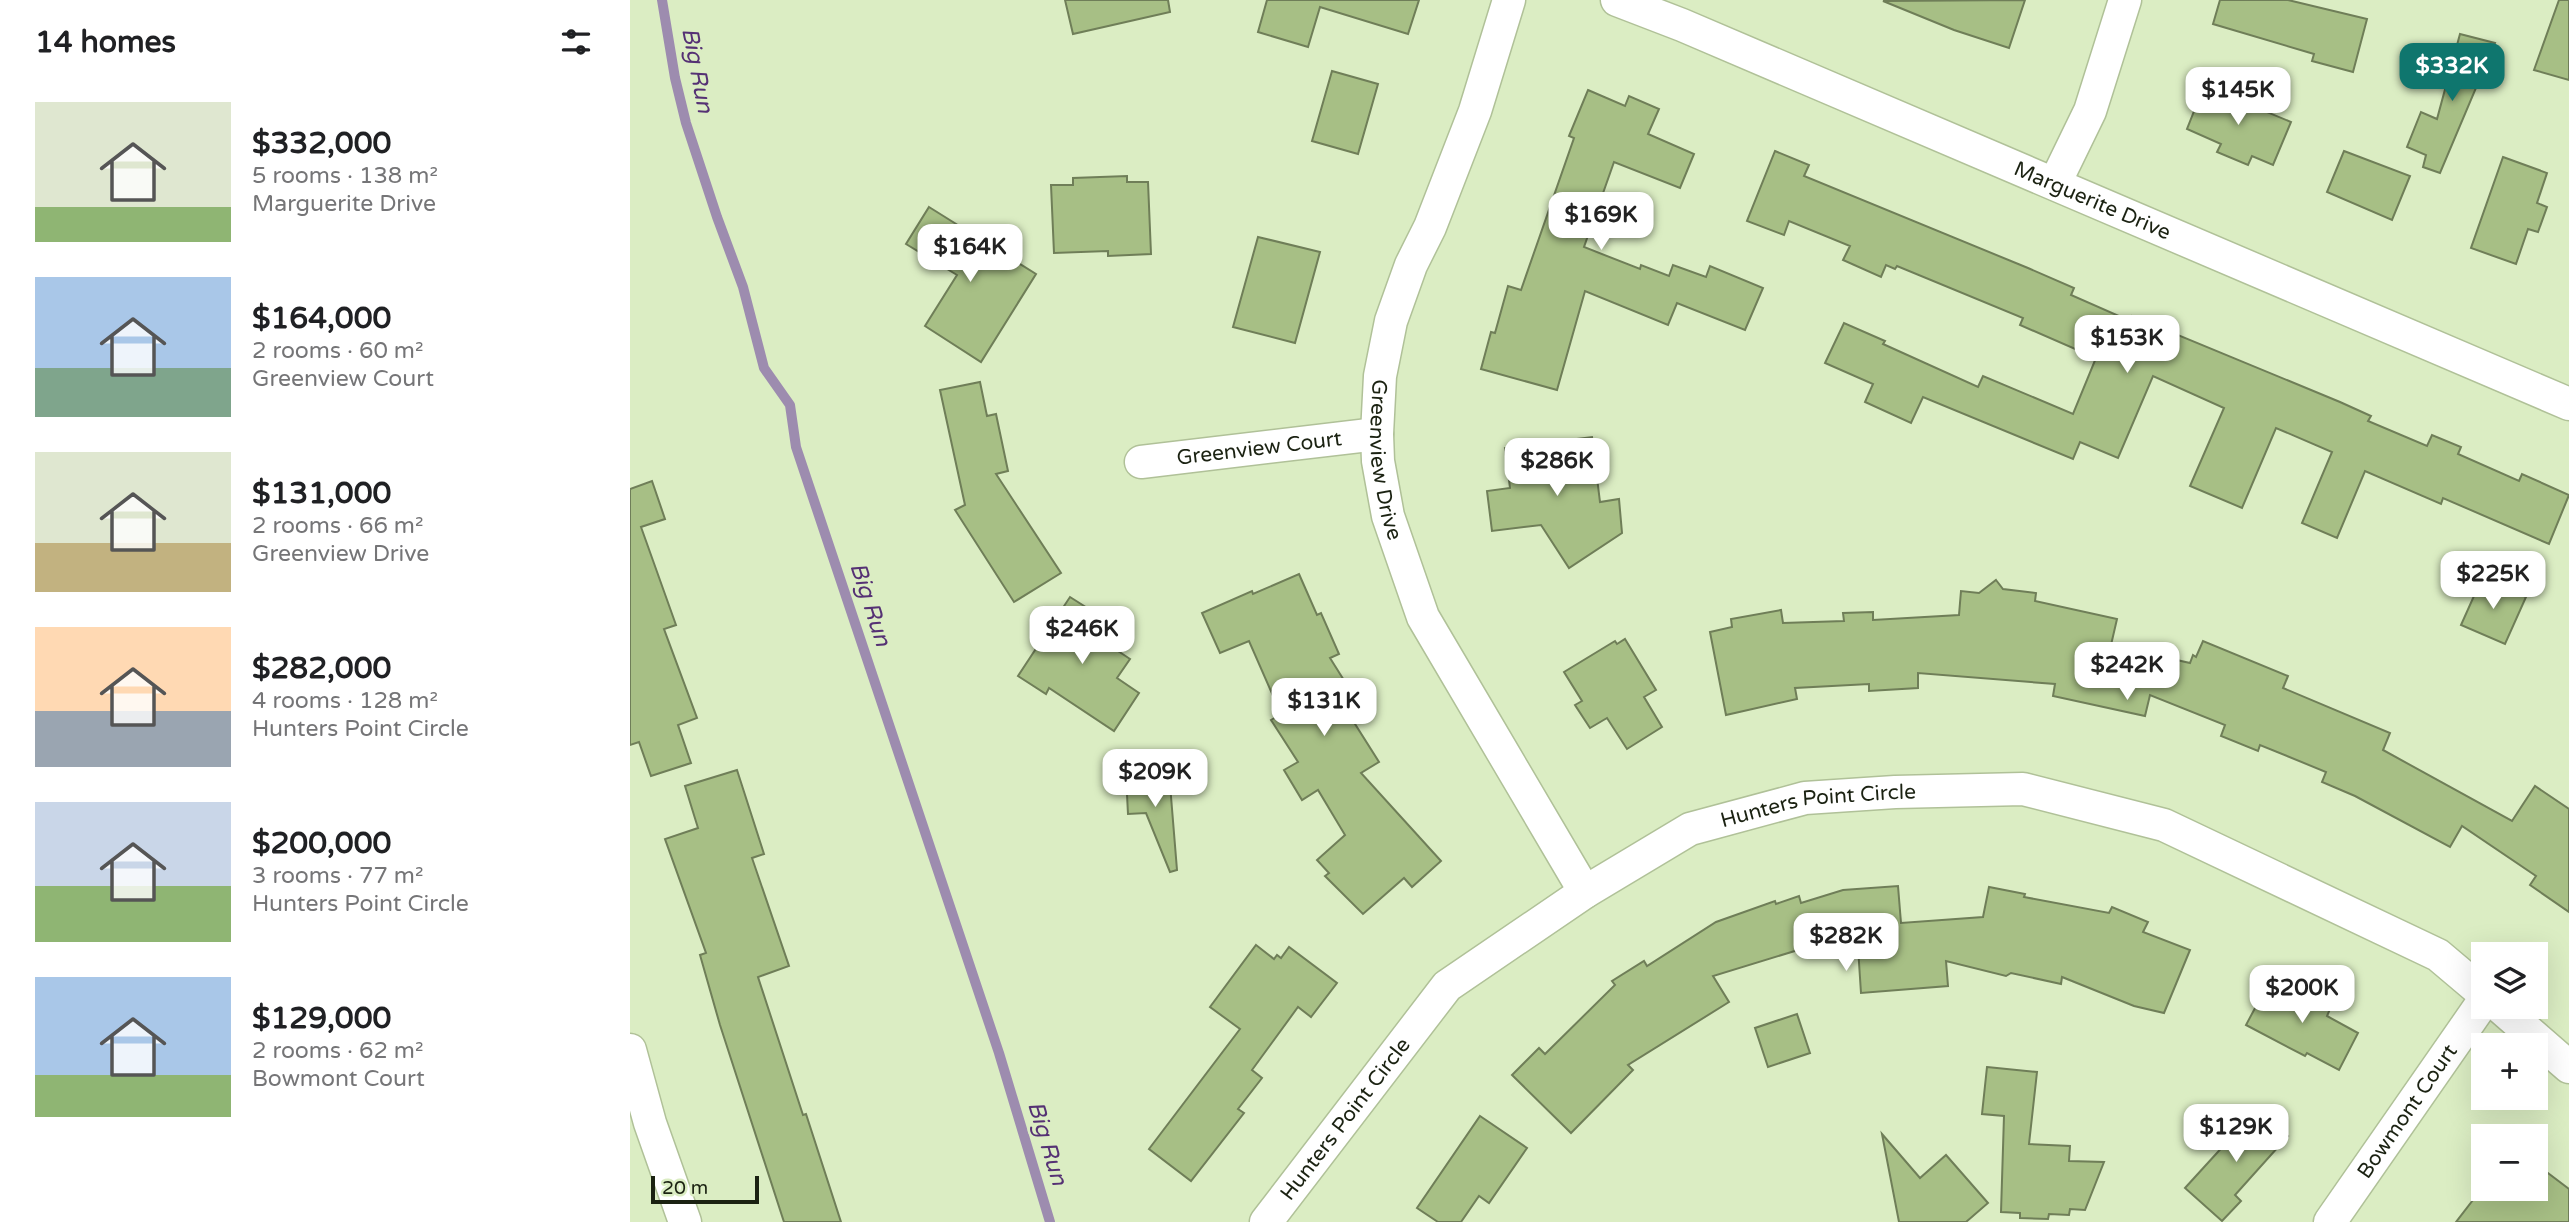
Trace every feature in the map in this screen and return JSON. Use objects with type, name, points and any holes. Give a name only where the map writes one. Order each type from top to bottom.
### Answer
[{"type":"street","name":"Greenview Drive","points":[[1509,0],[1475,111],[1430,227],[1411,265],[1391,321],[1380,376],[1378,461],[1388,516],[1423,617],[1585,892]]},
{"type":"street","name":"Marguerite Drive","points":[[1617,0],[2055,183],[2569,404]]},
{"type":"street","points":[[2055,183],[2090,111],[2125,0]]},
{"type":"street","name":"Greenview Court","points":[[1141,462],[1377,434]]},
{"type":"street","name":"Hunters Point Circle","points":[[1267,1222],[1447,986],[1585,892],[1690,829],[1805,798],[1895,792],[2023,789],[2164,825],[2438,955],[2471,983]]},
{"type":"street","name":"Bowmont Court","points":[[2330,1222],[2471,1019]]},
{"type":"street","points":[[2514,1019],[2569,1068]]},
{"type":"street","points":[[631,1056],[650,1123],[685,1222]]},
{"type":"building","points":[[1065,0],[1168,0],[1170,12],[1073,34]]},
{"type":"building","points":[[1267,0],[1419,0],[1408,34],[1320,7],[1308,47],[1258,32]]},
{"type":"building","points":[[2025,0],[2009,48],[1954,30],[1883,1]]},
{"type":"building","points":[[2220,0],[2288,0],[2367,19],[2353,72],[2312,61],[2314,54],[2213,24]]},
{"type":"building","points":[[2559,0],[2569,0],[2569,80],[2534,70]]},
{"type":"building","points":[[2460,34],[2495,43],[2440,173],[2423,167],[2426,155],[2407,147],[2421,112],[2437,119]]},
{"type":"building","points":[[1332,71],[1378,84],[1358,154],[1312,141]]},
{"type":"building","points":[[2204,86],[2291,122],[2273,165],[2252,156],[2248,165],[2217,152],[2221,144],[2187,129]]},
{"type":"building","points":[[1588,90],[1625,106],[1629,96],[1659,109],[1648,134],[1694,154],[1680,188],[1614,162],[1584,247],[1640,269],[1641,265],[1669,276],[1673,265],[1706,277],[1710,266],[1763,288],[1745,330],[1677,303],[1668,325],[1585,291],[1557,390],[1481,369],[1491,332],[1495,333],[1508,286],[1521,290],[1574,138],[1569,136]]},
{"type":"building","points":[[1775,151],[1809,165],[1804,176],[2074,288],[2071,295],[2130,321],[2132,316],[2340,402],[2371,416],[2368,421],[2427,446],[2432,435],[2461,447],[2458,454],[2519,481],[2522,474],[2569,495],[2549,544],[2443,498],[2441,504],[2365,471],[2337,538],[2302,523],[2332,452],[2276,428],[2242,508],[2190,486],[2224,408],[2153,376],[2118,458],[2080,442],[2073,459],[1923,397],[1911,423],[1865,402],[1873,384],[1825,363],[1844,323],[1885,341],[1883,344],[1978,387],[1983,376],[2073,414],[2096,358],[2020,325],[2023,318],[1897,266],[1895,269],[1886,265],[1881,277],[1843,260],[1850,246],[1789,221],[1784,235],[1747,221]]},
{"type":"building","points":[[2344,151],[2410,176],[2392,220],[2327,192]]},
{"type":"building","points":[[2503,157],[2547,173],[2537,203],[2547,207],[2538,232],[2528,229],[2516,264],[2471,248]]},
{"type":"building","points":[[1127,176],[1127,182],[1148,182],[1151,254],[1108,256],[1108,251],[1054,253],[1051,185],[1073,185],[1073,178]]},
{"type":"building","points":[[929,207],[1036,274],[981,362],[925,326],[957,275],[906,244]]},
{"type":"building","points":[[1258,237],[1320,252],[1295,343],[1233,327]]},
{"type":"building","points":[[980,382],[987,416],[996,414],[1008,471],[996,474],[1061,573],[1014,602],[955,510],[965,505],[940,390]]},
{"type":"building","points":[[1592,437],[1600,502],[1619,499],[1622,533],[1569,568],[1541,525],[1492,531],[1487,491],[1510,488],[1505,448]]},
{"type":"building","points":[[652,481],[665,519],[641,527],[676,625],[664,629],[697,718],[678,725],[691,763],[651,776],[639,742],[630,745],[630,489]]},
{"type":"building","points":[[1299,574],[1317,615],[1321,613],[1339,654],[1330,658],[1362,709],[1350,716],[1379,762],[1361,773],[1441,861],[1412,887],[1404,878],[1363,914],[1325,876],[1329,873],[1317,860],[1345,835],[1318,790],[1302,800],[1284,770],[1298,762],[1271,720],[1281,714],[1249,641],[1220,653],[1202,613]]},
{"type":"building","points":[[2482,578],[2526,597],[2505,644],[2461,625]]},
{"type":"building","points":[[1996,580],[2003,589],[2036,593],[2035,601],[2117,619],[2111,645],[2190,663],[2193,655],[2196,657],[2203,641],[2288,676],[2283,688],[2390,733],[2383,750],[2512,821],[2535,786],[2569,809],[2569,912],[2530,885],[2536,876],[2462,826],[2450,847],[2355,796],[2322,782],[2326,772],[2260,745],[2258,751],[2221,736],[2225,725],[2150,695],[2145,716],[2053,696],[2055,684],[1918,673],[1918,688],[1869,691],[1869,684],[1795,688],[1797,699],[1726,715],[1710,632],[1732,627],[1731,619],[1781,610],[1783,623],[1844,621],[1843,613],[1873,612],[1873,620],[1959,615],[1961,591],[1979,593]]},
{"type":"building","points":[[1070,597],[1103,618],[1096,629],[1118,644],[1115,649],[1130,659],[1117,678],[1139,693],[1114,731],[1049,688],[1046,694],[1018,676]]},
{"type":"building","points":[[1625,639],[1656,690],[1644,697],[1662,727],[1627,749],[1607,718],[1590,728],[1575,705],[1582,701],[1564,672],[1615,641],[1617,644]]},
{"type":"building","points":[[737,770],[764,854],[752,858],[789,966],[758,977],[841,1222],[784,1222],[720,1025],[700,955],[706,953],[665,839],[698,828],[685,786]]},
{"type":"building","points":[[1169,772],[1177,870],[1170,872],[1146,813],[1128,814],[1126,775]]},
{"type":"building","points":[[1898,886],[1901,923],[1983,917],[1989,887],[2025,894],[2024,897],[2109,913],[2112,907],[2148,922],[2143,932],[2190,950],[2164,1013],[2134,1006],[2062,977],[2061,984],[2011,973],[2006,976],[1946,961],[1948,986],[1861,993],[1857,932],[1713,976],[1729,1002],[1628,1065],[1633,1070],[1571,1133],[1512,1075],[1539,1048],[1545,1054],[1615,985],[1612,981],[1644,961],[1647,966],[1716,922],[1775,901],[1776,904],[1799,896],[1801,903],[1843,890]]},
{"type":"building","points":[[1256,945],[1274,959],[1277,955],[1281,958],[1289,947],[1337,983],[1311,1017],[1298,1007],[1252,1070],[1262,1078],[1238,1109],[1244,1113],[1191,1181],[1149,1149],[1240,1029],[1210,1007]]},
{"type":"building","points":[[2270,980],[2330,1009],[2327,1016],[2358,1033],[2339,1070],[2307,1053],[2305,1056],[2246,1025]]},
{"type":"building","points":[[1797,1014],[1810,1053],[1768,1067],[1755,1028]]},
{"type":"building","points":[[1987,1067],[2037,1072],[2029,1144],[2070,1146],[2069,1161],[2104,1162],[2085,1210],[2070,1209],[2069,1215],[2049,1214],[2048,1219],[2020,1218],[2020,1213],[2001,1212],[2004,1116],[1982,1114]]},
{"type":"building","points":[[2258,1108],[2288,1136],[2235,1195],[2241,1201],[2222,1221],[2185,1188]]},
{"type":"building","points":[[1480,1116],[1527,1148],[1489,1203],[1479,1196],[1461,1222],[1438,1222],[1417,1208]]},
{"type":"building","points":[[1882,1134],[1920,1178],[1946,1155],[1988,1203],[1966,1222],[1899,1222]]},
{"type":"building","points":[[2548,1173],[2569,1189],[2569,1222],[2456,1222],[2472,1201],[2548,1201]]},
{"type":"waterway","name":"Big Run","points":[[662,0],[675,78],[686,123],[743,287],[764,368],[790,405],[796,447],[999,1053],[1050,1222]]}]
